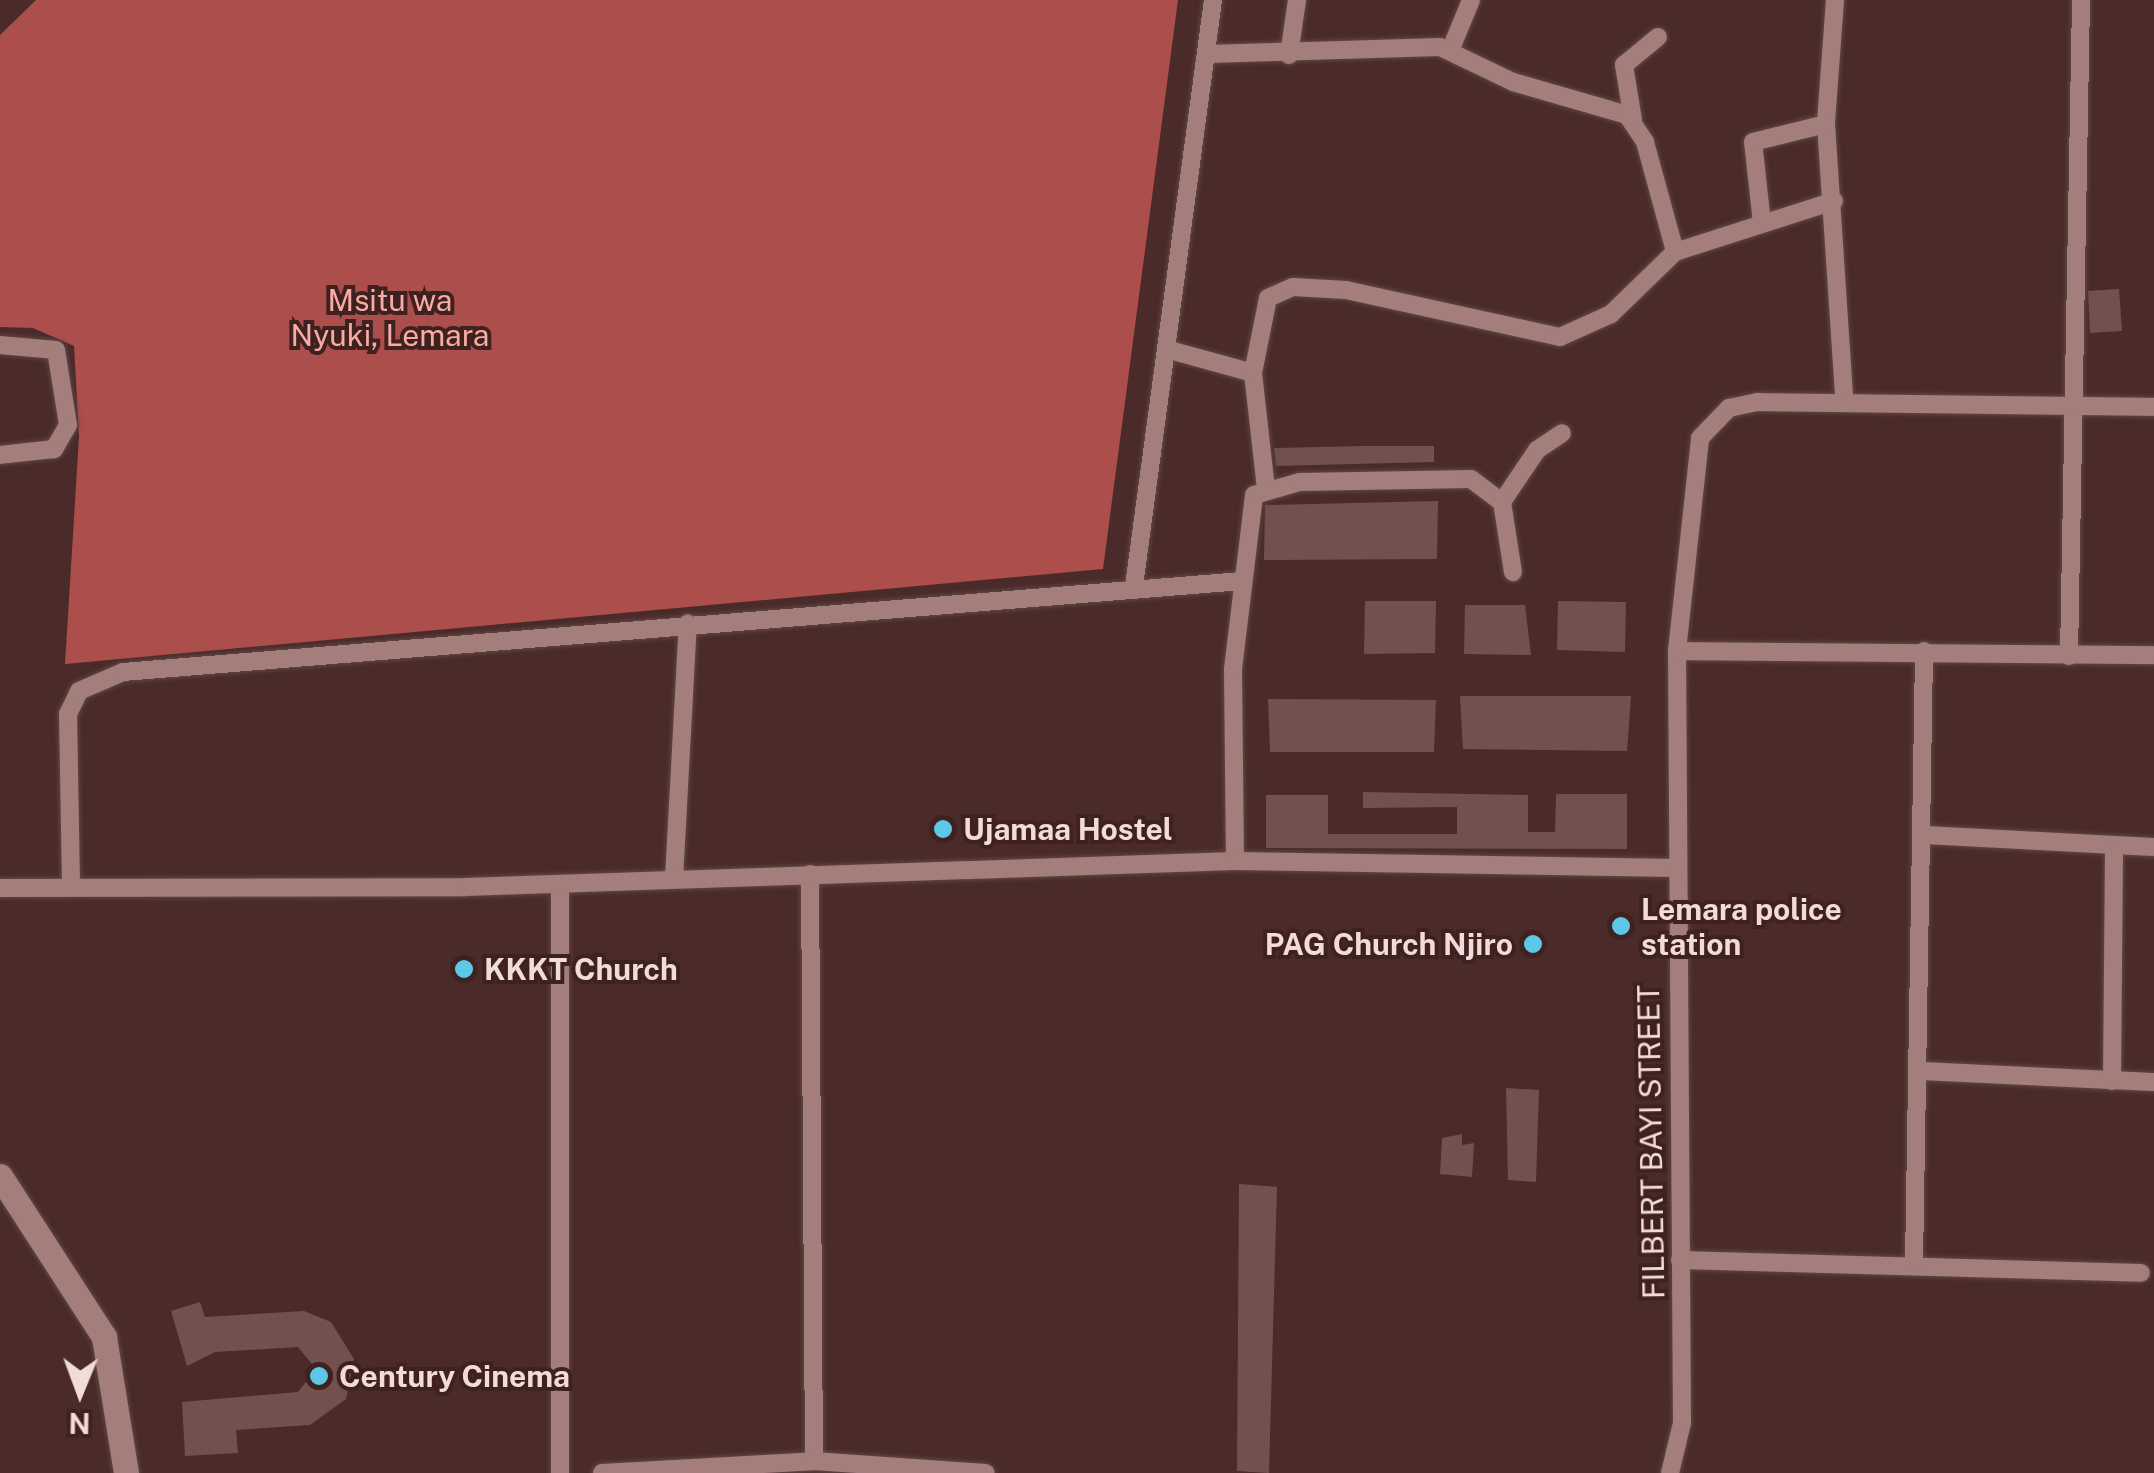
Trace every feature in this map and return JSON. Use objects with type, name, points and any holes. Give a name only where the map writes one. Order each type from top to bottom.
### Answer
[{"type":"street","points":[[1134,586],[1213,0]]},
{"type":"street","points":[[1289,55],[1297,0]]},
{"type":"street","points":[[1450,51],[1470,0]]},
{"type":"street","points":[[1834,0],[1826,124],[1844,397]]},
{"type":"street","points":[[2070,656],[2081,0]]},
{"type":"street","points":[[1658,37],[1624,66],[1633,120],[1675,252]]},
{"type":"street","points":[[1207,54],[1450,51],[1633,120]]},
{"type":"street","points":[[1762,223],[1753,142],[1826,124]]},
{"type":"street","points":[[1266,490],[1253,373],[1268,298],[1293,288],[1346,290],[1560,337],[1611,314],[1675,252],[1834,200]]},
{"type":"street","points":[[0,345],[56,350],[68,426],[54,449],[0,454]]},
{"type":"street","points":[[1166,349],[1253,373]]},
{"type":"street","name":"FILBERT BAYI STREET","points":[[1670,1473],[1682,1424],[1677,651],[1700,438],[1744,404],[1844,397],[2154,407]]},
{"type":"street","points":[[1502,502],[1537,450],[1562,434]]},
{"type":"street","points":[[1234,861],[1241,582],[1249,508],[1266,490],[1472,478],[1502,502],[1513,572]]},
{"type":"street","points":[[71,885],[68,714],[98,680],[688,623],[1134,586],[1241,582]]},
{"type":"street","points":[[674,879],[688,623]]},
{"type":"street","points":[[1677,651],[2154,655]]},
{"type":"street","points":[[1914,1263],[1925,835],[1924,651]]},
{"type":"street","points":[[1925,835],[2114,848],[2154,847]]},
{"type":"street","points":[[2112,1081],[2114,848]]},
{"type":"street","points":[[0,888],[560,884],[1234,861],[1676,868]]},
{"type":"street","points":[[810,874],[814,1460]]},
{"type":"street","points":[[560,884],[560,1473]]},
{"type":"street","points":[[1920,1072],[2154,1082]]},
{"type":"street","points":[[0,1176],[104,1337],[126,1473]]},
{"type":"street","points":[[1680,1260],[1914,1263],[2140,1273]]},
{"type":"street","points":[[602,1473],[814,1460],[986,1473]]},
{"type":"green space","name":"Msitu wa Nyuki, Lemara","points":[[36,0],[1178,0],[1103,569],[65,664],[79,437],[74,346],[33,328],[0,327],[0,35]]},
{"type":"building","points":[[2119,289],[2122,331],[2090,333],[2088,291]]},
{"type":"building","points":[[1434,446],[1434,462],[1276,466],[1274,448]]},
{"type":"building","points":[[1438,501],[1437,559],[1264,560],[1265,505]]},
{"type":"building","points":[[1365,601],[1436,601],[1435,653],[1364,654]]},
{"type":"building","points":[[1558,601],[1626,602],[1625,652],[1557,650]]},
{"type":"building","points":[[1465,605],[1525,605],[1531,655],[1464,654]]},
{"type":"building","points":[[1460,696],[1631,696],[1627,751],[1463,749]]},
{"type":"building","points":[[1268,699],[1436,700],[1434,752],[1270,752]]},
{"type":"building","points":[[1363,792],[1528,795],[1528,832],[1555,832],[1556,794],[1627,794],[1627,849],[1266,848],[1266,795],[1328,795],[1328,834],[1457,834],[1457,807],[1363,808]]},
{"type":"building","points":[[1506,1088],[1539,1090],[1536,1182],[1508,1180]]},
{"type":"building","points":[[1462,1134],[1462,1145],[1474,1143],[1472,1177],[1440,1174],[1442,1138]]},
{"type":"building","points":[[1239,1184],[1277,1187],[1269,1473],[1237,1471]]},
{"type":"building","points":[[200,1302],[205,1317],[304,1311],[331,1322],[354,1359],[346,1399],[310,1425],[236,1430],[238,1453],[185,1456],[182,1402],[298,1392],[316,1369],[298,1347],[215,1352],[187,1366],[171,1311]]},
{"type":"place","name":"Ujamaa Hostel","points":[[943,829]]},
{"type":"place","name":"Lemara police station","points":[[1621,926]]},
{"type":"place","name":"PAG Church Njiro","points":[[1533,944]]},
{"type":"place","name":"KKKT Church","points":[[464,969]]},
{"type":"place","name":"Century Cinema","points":[[319,1376]]}]
